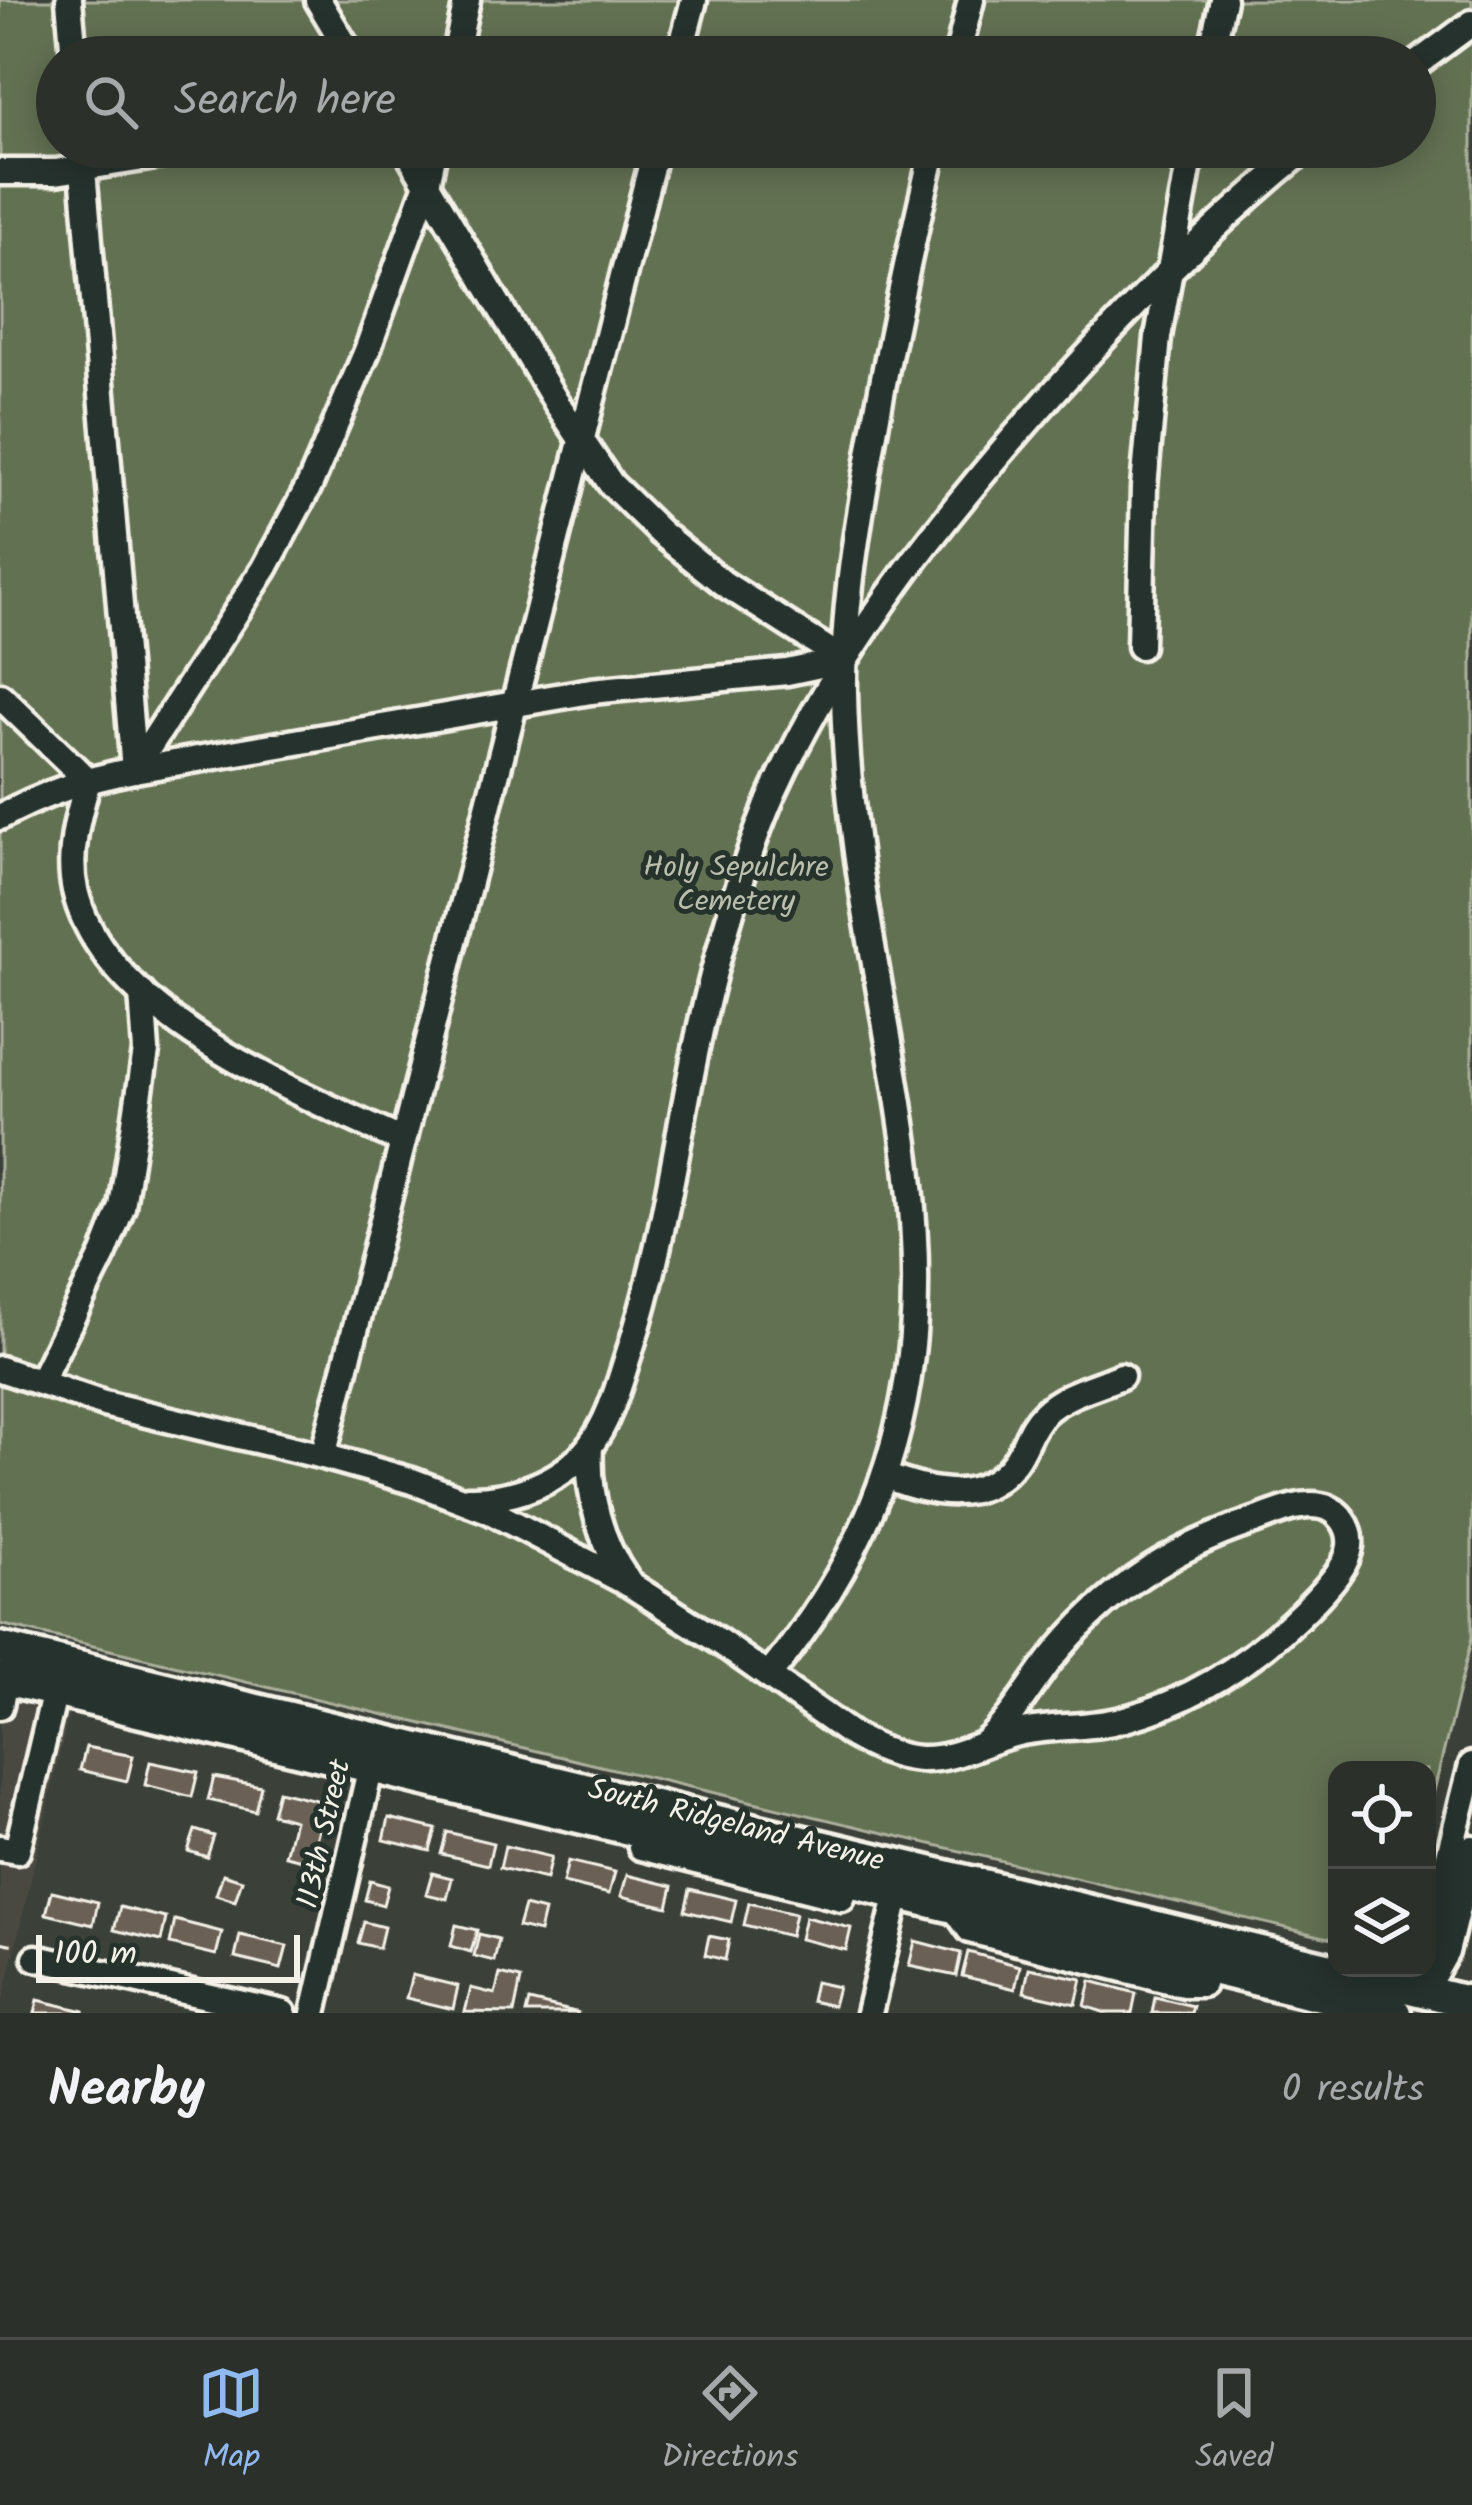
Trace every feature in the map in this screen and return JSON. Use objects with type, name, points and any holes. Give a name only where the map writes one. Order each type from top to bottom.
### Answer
[{"type":"main road","name":"South Ridgeland Avenue","points":[[1,1678],[374,1753],[431,1781],[1395,2013]]},
{"type":"main road","name":"South Ridgeland Avenue","points":[[1,1678],[374,1753],[1472,2003]]},
{"type":"street","points":[[69,0],[72,36]]},
{"type":"street","points":[[319,0],[340,36]]},
{"type":"street","points":[[459,36],[467,0]]},
{"type":"street","points":[[685,36],[694,0]]},
{"type":"street","points":[[962,36],[971,0]]},
{"type":"street","points":[[1215,36],[1223,0]]},
{"type":"street","points":[[1436,50],[1472,23]]},
{"type":"street","points":[[0,172],[36,166]]},
{"type":"street","points":[[83,168],[134,770]]},
{"type":"street","points":[[418,168],[611,484],[685,553],[737,593],[844,660]]},
{"type":"street","points":[[134,770],[265,568],[310,484],[367,351],[430,168]]},
{"type":"street","points":[[323,1456],[651,168]]},
{"type":"street","points":[[769,1676],[837,1579],[885,1476],[910,1372],[915,1222],[902,1111],[854,832],[844,660],[880,391],[929,168]]},
{"type":"street","points":[[1140,646],[1144,487],[1169,270],[1188,168]]},
{"type":"street","points":[[459,1498],[504,1496],[570,1466],[590,1446],[620,1382],[648,1292],[703,1014],[746,865],[772,796],[844,660],[925,545],[1064,379],[1196,242],[1283,168]]},
{"type":"street","points":[[0,817],[26,802],[134,770],[514,704],[647,684],[787,672],[844,660]]},
{"type":"street","points":[[0,697],[88,781]]},
{"type":"street","points":[[88,781],[74,846],[75,890],[101,944],[142,993],[232,1058],[403,1141]]},
{"type":"street","points":[[40,1380],[122,1207],[146,1051],[142,993]]},
{"type":"street","points":[[0,1369],[104,1404],[323,1456],[459,1498],[631,1585],[830,1722],[896,1754],[943,1757],[983,1744],[1015,1733],[1125,1719],[1182,1699],[1233,1670],[1284,1631],[1339,1570],[1350,1545],[1340,1514],[1304,1504],[1224,1531],[1150,1567],[1108,1599],[1060,1647],[1000,1730],[983,1744]]},
{"type":"street","points":[[885,1476],[940,1493],[979,1490],[1016,1461],[1040,1416],[1059,1401],[1121,1376]]},
{"type":"street","points":[[590,1446],[590,1484],[597,1514],[617,1565],[631,1585]]},
{"type":"street","points":[[0,1848],[17,1851],[55,1691]]},
{"type":"street","name":"113th Street","points":[[314,2013],[374,1753]]},
{"type":"street","points":[[1436,1906],[1472,1766]]},
{"type":"street","points":[[1422,1990],[1446,1952],[1472,1849]]},
{"type":"street","points":[[869,2013],[898,1893]]},
{"type":"street","points":[[31,1953],[283,2013]]},
{"type":"path","points":[[0,1942],[31,1953]]},
{"type":"shaded area","points":[[0,1683],[72,1701],[0,2013]]},
{"type":"green space","name":"Holy Sepulchre Cemetery","points":[[0,0],[1472,0],[1472,1637],[1436,1783],[1436,1761],[1328,1761],[1328,1938],[0,1624]]},
{"type":"building","points":[[86,1747],[133,1756],[127,1781],[80,1770]]},
{"type":"building","points":[[150,1762],[198,1772],[192,1797],[145,1785]]},
{"type":"building","points":[[214,1777],[261,1786],[255,1811],[208,1800]]},
{"type":"building","points":[[278,1791],[325,1802],[311,1862],[285,1856],[294,1820],[272,1814]]},
{"type":"building","points":[[389,1818],[436,1829],[430,1851],[384,1840]]},
{"type":"building","points":[[195,1830],[214,1836],[207,1857],[188,1851]]},
{"type":"building","points":[[447,1832],[493,1843],[488,1865],[441,1854]]},
{"type":"building","points":[[505,1846],[551,1857],[546,1879],[500,1868]]},
{"type":"building","points":[[568,1861],[615,1872],[609,1894],[563,1883]]},
{"type":"building","points":[[432,1873],[452,1878],[447,1899],[426,1894]]},
{"type":"building","points":[[223,1874],[242,1880],[235,1901],[216,1895]]},
{"type":"building","points":[[627,1875],[673,1886],[668,1907],[621,1896]]},
{"type":"building","points":[[370,1881],[388,1886],[383,1905],[365,1900]]},
{"type":"building","points":[[690,1889],[736,1900],[731,1922],[685,1911]]},
{"type":"building","points":[[52,1891],[98,1902],[93,1925],[46,1914]]},
{"type":"building","points":[[749,1903],[795,1914],[790,1936],[744,1925]]},
{"type":"building","points":[[524,1906],[544,1911],[539,1932],[518,1927]]},
{"type":"building","points":[[120,1907],[166,1918],[161,1941],[114,1930]]},
{"type":"building","points":[[805,1917],[851,1928],[846,1950],[800,1939]]},
{"type":"building","points":[[175,1920],[222,1932],[216,1955],[170,1944]]},
{"type":"building","points":[[364,1922],[384,1927],[379,1948],[358,1943]]},
{"type":"building","points":[[456,1925],[477,1930],[471,1952],[451,1946]]},
{"type":"building","points":[[479,1934],[499,1939],[494,1961],[474,1956]]},
{"type":"building","points":[[240,1935],[287,1946],[281,1969],[235,1958]]},
{"type":"building","points":[[709,1936],[729,1940],[725,1960],[705,1955]]},
{"type":"building","points":[[915,1941],[961,1953],[956,1976],[909,1966]]},
{"type":"building","points":[[968,1952],[1020,1966],[1015,1989],[962,1976]]},
{"type":"building","points":[[1029,1968],[1082,1979],[1076,2004],[1024,1992]]},
{"type":"building","points":[[500,1974],[521,1979],[514,2013],[465,2012],[471,1988],[495,1994]]},
{"type":"building","points":[[412,1975],[458,1986],[453,2009],[406,1998]]},
{"type":"building","points":[[1091,1981],[1136,1993],[1132,2013],[1106,2013],[1085,2006]]},
{"type":"building","points":[[815,1982],[838,1987],[833,2006],[811,2001]]},
{"type":"building","points":[[1155,1997],[1193,2006],[1191,2013],[1152,2013]]},
{"type":"building","points":[[38,2000],[84,2011],[84,2013],[35,2013]]},
{"type":"building","points":[[529,2001],[579,2013],[526,2013]]}]
